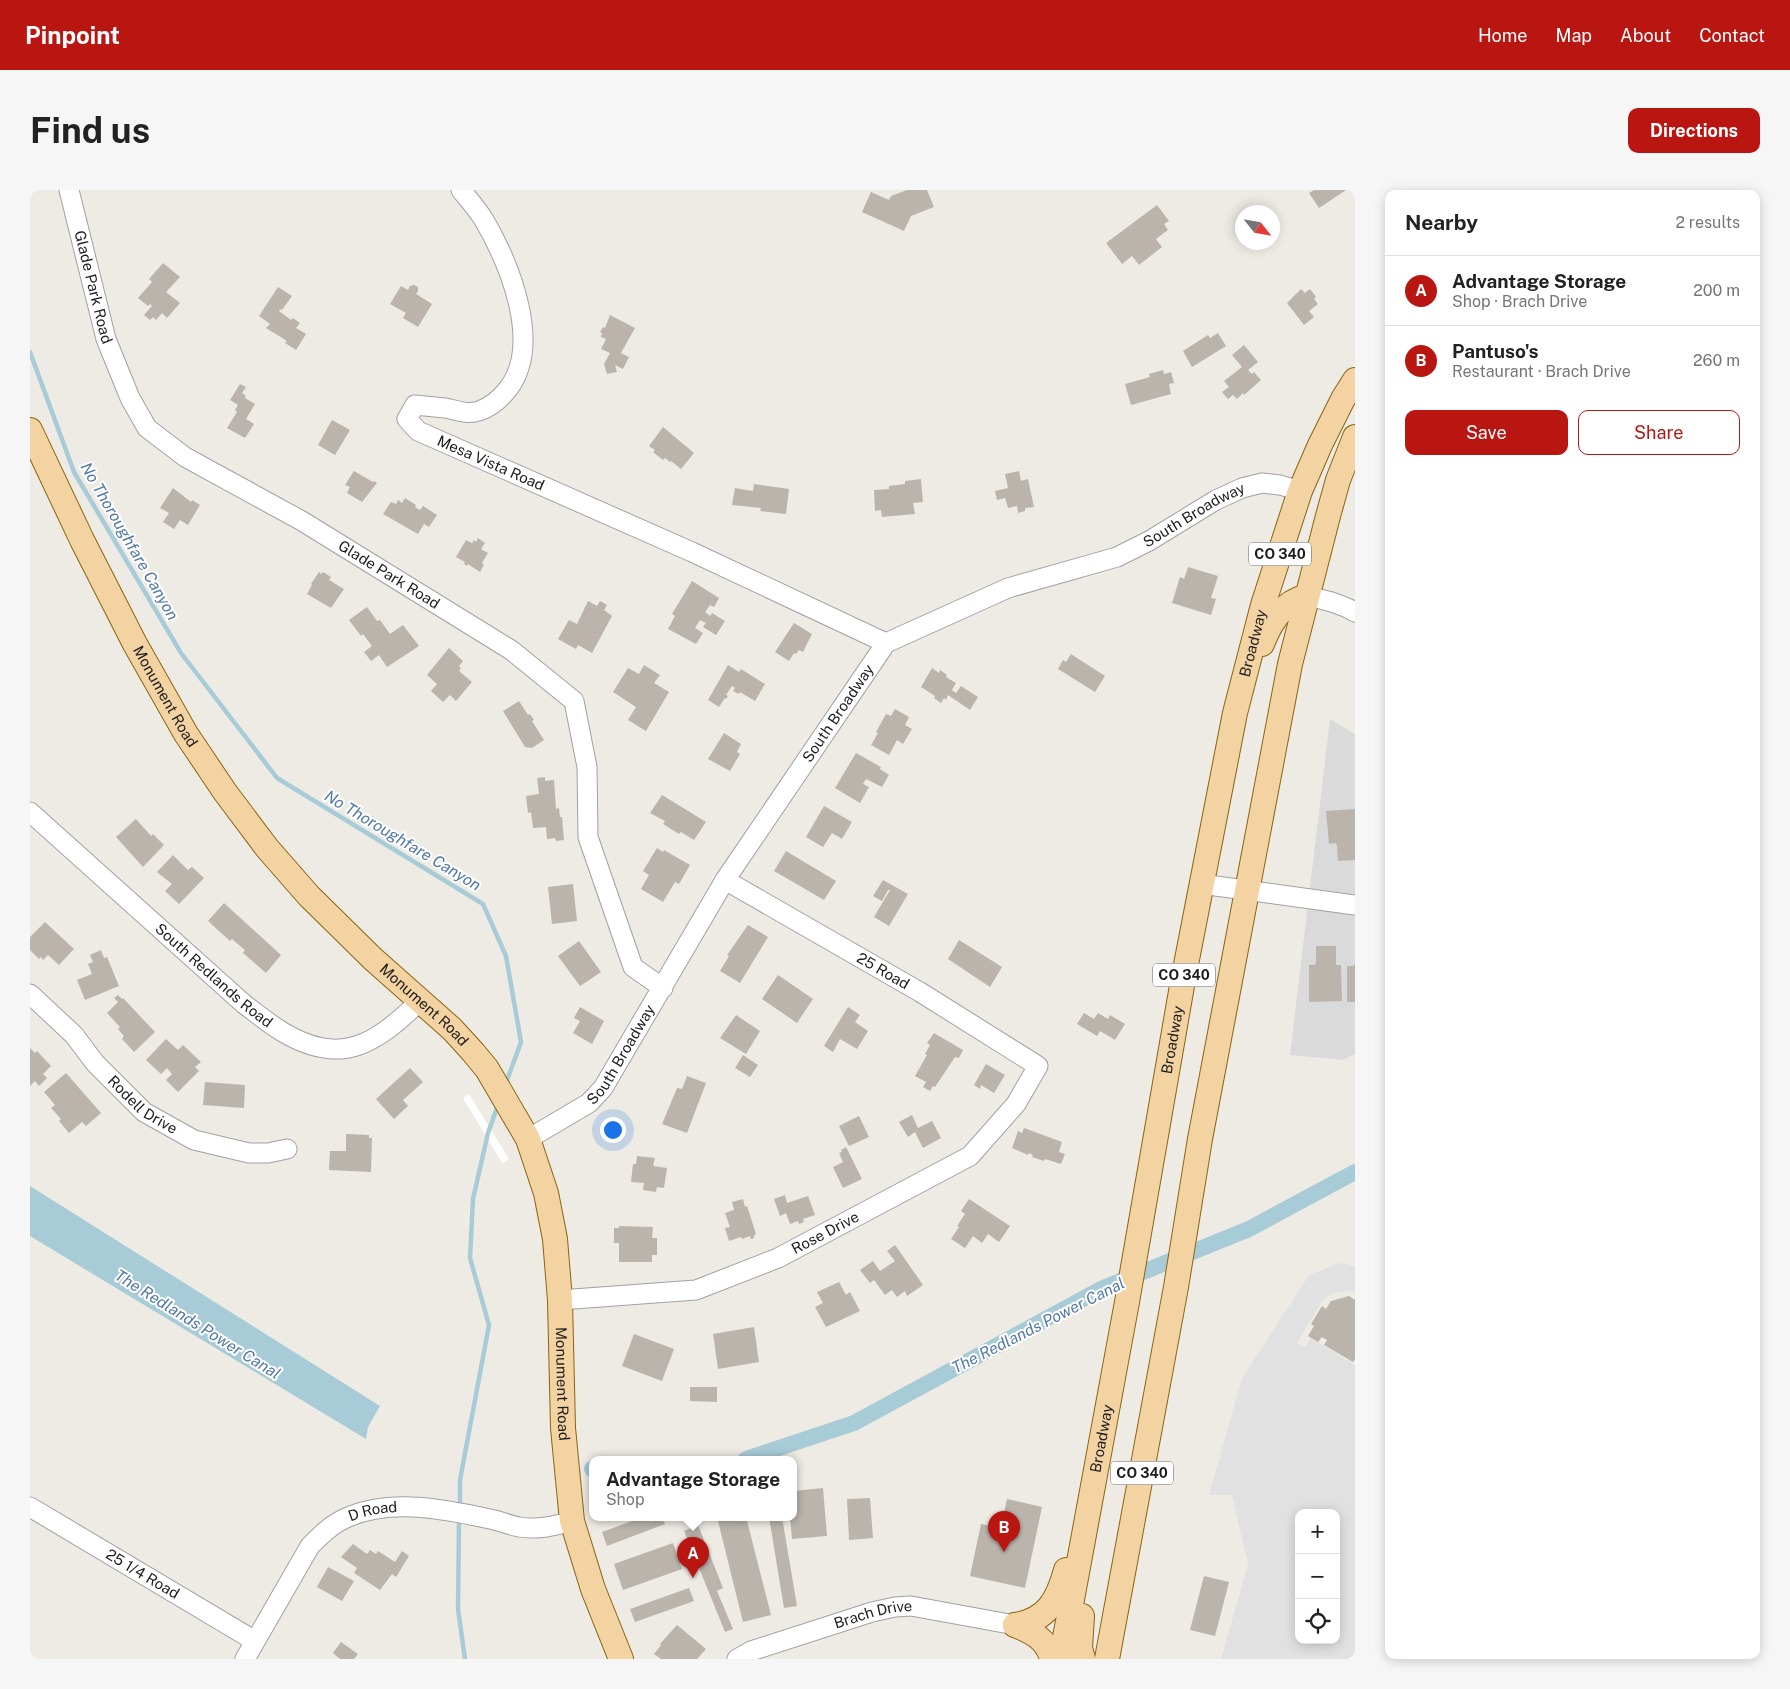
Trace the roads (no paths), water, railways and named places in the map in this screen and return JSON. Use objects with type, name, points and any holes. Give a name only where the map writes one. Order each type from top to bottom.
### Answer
[{"type":"main road","name":"Broadway","points":[[1061,1659],[1138,1242],[1182,980],[1230,737],[1249,656],[1300,491],[1324,437],[1355,380]]},
{"type":"main road","name":"Monument Road","points":[[30,430],[82,540],[135,644],[186,734],[225,792],[267,848],[309,896],[374,959],[452,1029],[487,1070],[528,1139],[546,1193],[555,1239],[560,1300],[563,1428],[572,1521],[593,1589],[621,1659]]},
{"type":"main road","name":"CO 340","points":[[1107,1659],[1176,1288],[1200,1140],[1290,664],[1336,489],[1355,437]]},
{"type":"main road","points":[[1230,737],[1267,631],[1284,607],[1294,600],[1307,596]]},
{"type":"main road","points":[[1015,1625],[1026,1624],[1035,1620],[1057,1598],[1062,1588],[1095,1475]]},
{"type":"main road","points":[[1083,1659],[1080,1648],[1080,1633],[1095,1475]]},
{"type":"main road","points":[[1015,1625],[1040,1637],[1047,1645],[1052,1659]]},
{"type":"street","name":"Glade Park Road","points":[[70,190],[106,339],[130,398],[147,428],[185,457],[302,521],[511,650],[574,701],[587,767],[588,837],[633,967],[663,988]]},
{"type":"street","name":"Mesa Vista Road","points":[[461,190],[484,219],[506,263],[522,315],[522,356],[514,381],[499,401],[480,411],[465,414],[448,408],[415,405],[407,419],[418,431],[692,552],[886,643]]},
{"type":"street","name":"South Broadway","points":[[528,1139],[589,1103],[603,1088],[663,988],[724,880],[886,643],[1008,588],[1117,557],[1149,541],[1216,500],[1242,488],[1262,484],[1300,491]]},
{"type":"street","points":[[1307,596],[1332,602],[1355,612]]},
{"type":"street","name":"South Redlands Road","points":[[30,812],[244,1004],[281,1031],[306,1044],[330,1050],[366,1044],[380,1035],[421,1000]]},
{"type":"street","name":"25 Road","points":[[724,880],[920,992],[1038,1066]]},
{"type":"street","points":[[1201,884],[1355,905]]},
{"type":"street","name":"Rodell Drive","points":[[30,994],[74,1035],[95,1062],[144,1112],[194,1140],[249,1153],[268,1153],[288,1149]]},
{"type":"street","name":"Rose Drive","points":[[560,1300],[696,1290],[778,1258],[970,1156],[1016,1104],[1038,1066]]},
{"type":"street","name":"25 1/4 Road","points":[[30,1507],[255,1641]]},
{"type":"street","name":"D Road","points":[[245,1659],[310,1546],[334,1524],[360,1512],[386,1508],[420,1507],[531,1528],[557,1526],[572,1521]]},
{"type":"street","name":"Brach Drive","points":[[737,1659],[751,1651],[872,1612],[895,1607],[911,1606],[1015,1625]]},
{"type":"water","points":[[30,1186],[380,1406],[368,1427],[366,1439],[30,1236]]},
{"type":"waterway","name":"No Thoroughfare Canyon","points":[[30,352],[74,472],[181,653],[277,778],[483,904],[506,956],[521,1042],[505,1086]]},
{"type":"waterway","name":"No Thoroughfare Canyon","points":[[460,1508],[460,1480],[489,1325],[470,1258],[473,1199],[488,1133],[498,1105]]},
{"type":"waterway","name":"The Redlands Power Canal","points":[[755,1456],[854,1423],[1101,1289],[1249,1229],[1355,1172]]},
{"type":"waterway","name":"No Thoroughfare Canyon","points":[[459,1519],[458,1609],[465,1659]]},
{"type":"place","name":"Pantuso's","points":[[1004,1552]]},
{"type":"place","name":"Advantage Storage","points":[[693,1578]]}]
